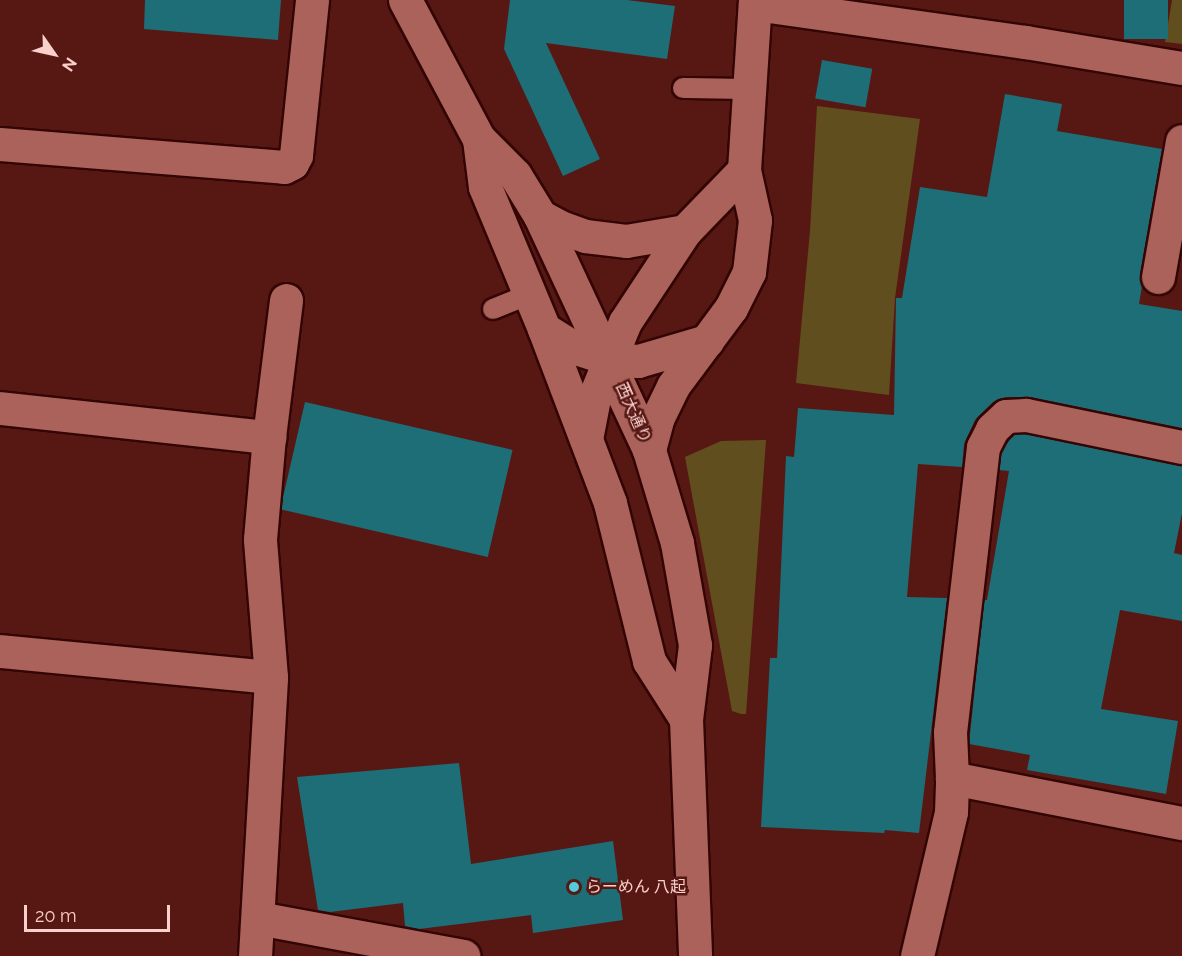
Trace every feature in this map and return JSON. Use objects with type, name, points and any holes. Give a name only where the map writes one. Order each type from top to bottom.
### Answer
[{"type":"street","points":[[0,144],[284,167],[292,163],[296,155],[312,0]]},
{"type":"street","name":"西大通り","points":[[405,0],[479,139],[515,175],[540,216],[609,359],[649,450],[677,543],[695,645],[686,719],[695,956]]},
{"type":"street","points":[[649,450],[658,417],[673,386],[731,308],[749,272],[755,220],[744,170],[755,2],[1182,68]]},
{"type":"street","name":"西大通り","points":[[479,139],[485,187],[544,329],[610,503],[631,579],[649,661],[686,719]]},
{"type":"street","points":[[1158,277],[1182,141]]},
{"type":"street","points":[[586,439],[594,398],[626,322],[685,231],[744,170]]},
{"type":"street","points":[[540,216],[585,236],[626,241],[685,231]]},
{"type":"street","points":[[255,956],[271,677],[261,539],[269,437],[286,360],[286,300]]},
{"type":"street","points":[[544,329],[573,346],[609,359],[638,361],[707,341]]},
{"type":"street","points":[[0,408],[269,437]]},
{"type":"street","points":[[917,956],[951,812],[952,720],[983,447],[992,429],[1005,416],[1026,415],[1182,447]]},
{"type":"street","points":[[0,651],[271,677]]},
{"type":"street","points":[[952,778],[1182,823]]},
{"type":"street","points":[[258,918],[464,956]]},
{"type":"lane","points":[[682,88],[750,89]]},
{"type":"lane","points":[[493,309],[530,294]]},
{"type":"shaded area","points":[[1172,0],[1182,0],[1182,44],[1165,42]]},
{"type":"shaded area","points":[[817,106],[920,119],[895,298],[889,395],[796,383],[810,231]]},
{"type":"shaded area","points":[[766,440],[746,714],[741,714],[732,711],[685,457],[721,441]]},
{"type":"building","points":[[145,0],[281,0],[278,40],[144,29]]},
{"type":"building","points":[[510,0],[627,0],[675,6],[667,59],[546,43],[600,159],[563,176],[504,49]]},
{"type":"building","points":[[1124,0],[1168,0],[1168,39],[1124,39]]},
{"type":"building","points":[[822,60],[872,69],[865,107],[815,98]]},
{"type":"building","points":[[1005,94],[1062,104],[1057,131],[1162,149],[1140,274],[1142,286],[1139,304],[1182,311],[1182,428],[1030,397],[1005,397],[993,402],[975,420],[964,444],[962,467],[918,464],[907,597],[947,598],[919,833],[761,827],[770,658],[777,658],[786,456],[794,457],[798,408],[894,415],[896,298],[902,298],[920,187],[987,197]]},
{"type":"building","points":[[305,402],[513,450],[488,557],[280,509]]},
{"type":"building","points":[[1014,434],[1025,434],[1182,465],[1182,513],[1174,553],[1182,555],[1182,621],[1120,610],[1101,709],[1178,721],[1166,794],[1027,770],[1030,755],[969,744],[984,600],[987,600],[1009,471],[999,470],[1001,452]]},
{"type":"building","points":[[459,763],[471,864],[613,841],[623,920],[533,933],[531,915],[419,929],[405,926],[403,903],[330,912],[318,910],[297,777]]},
{"type":"place","name":"らーめん 八起","points":[[574,887]]}]
